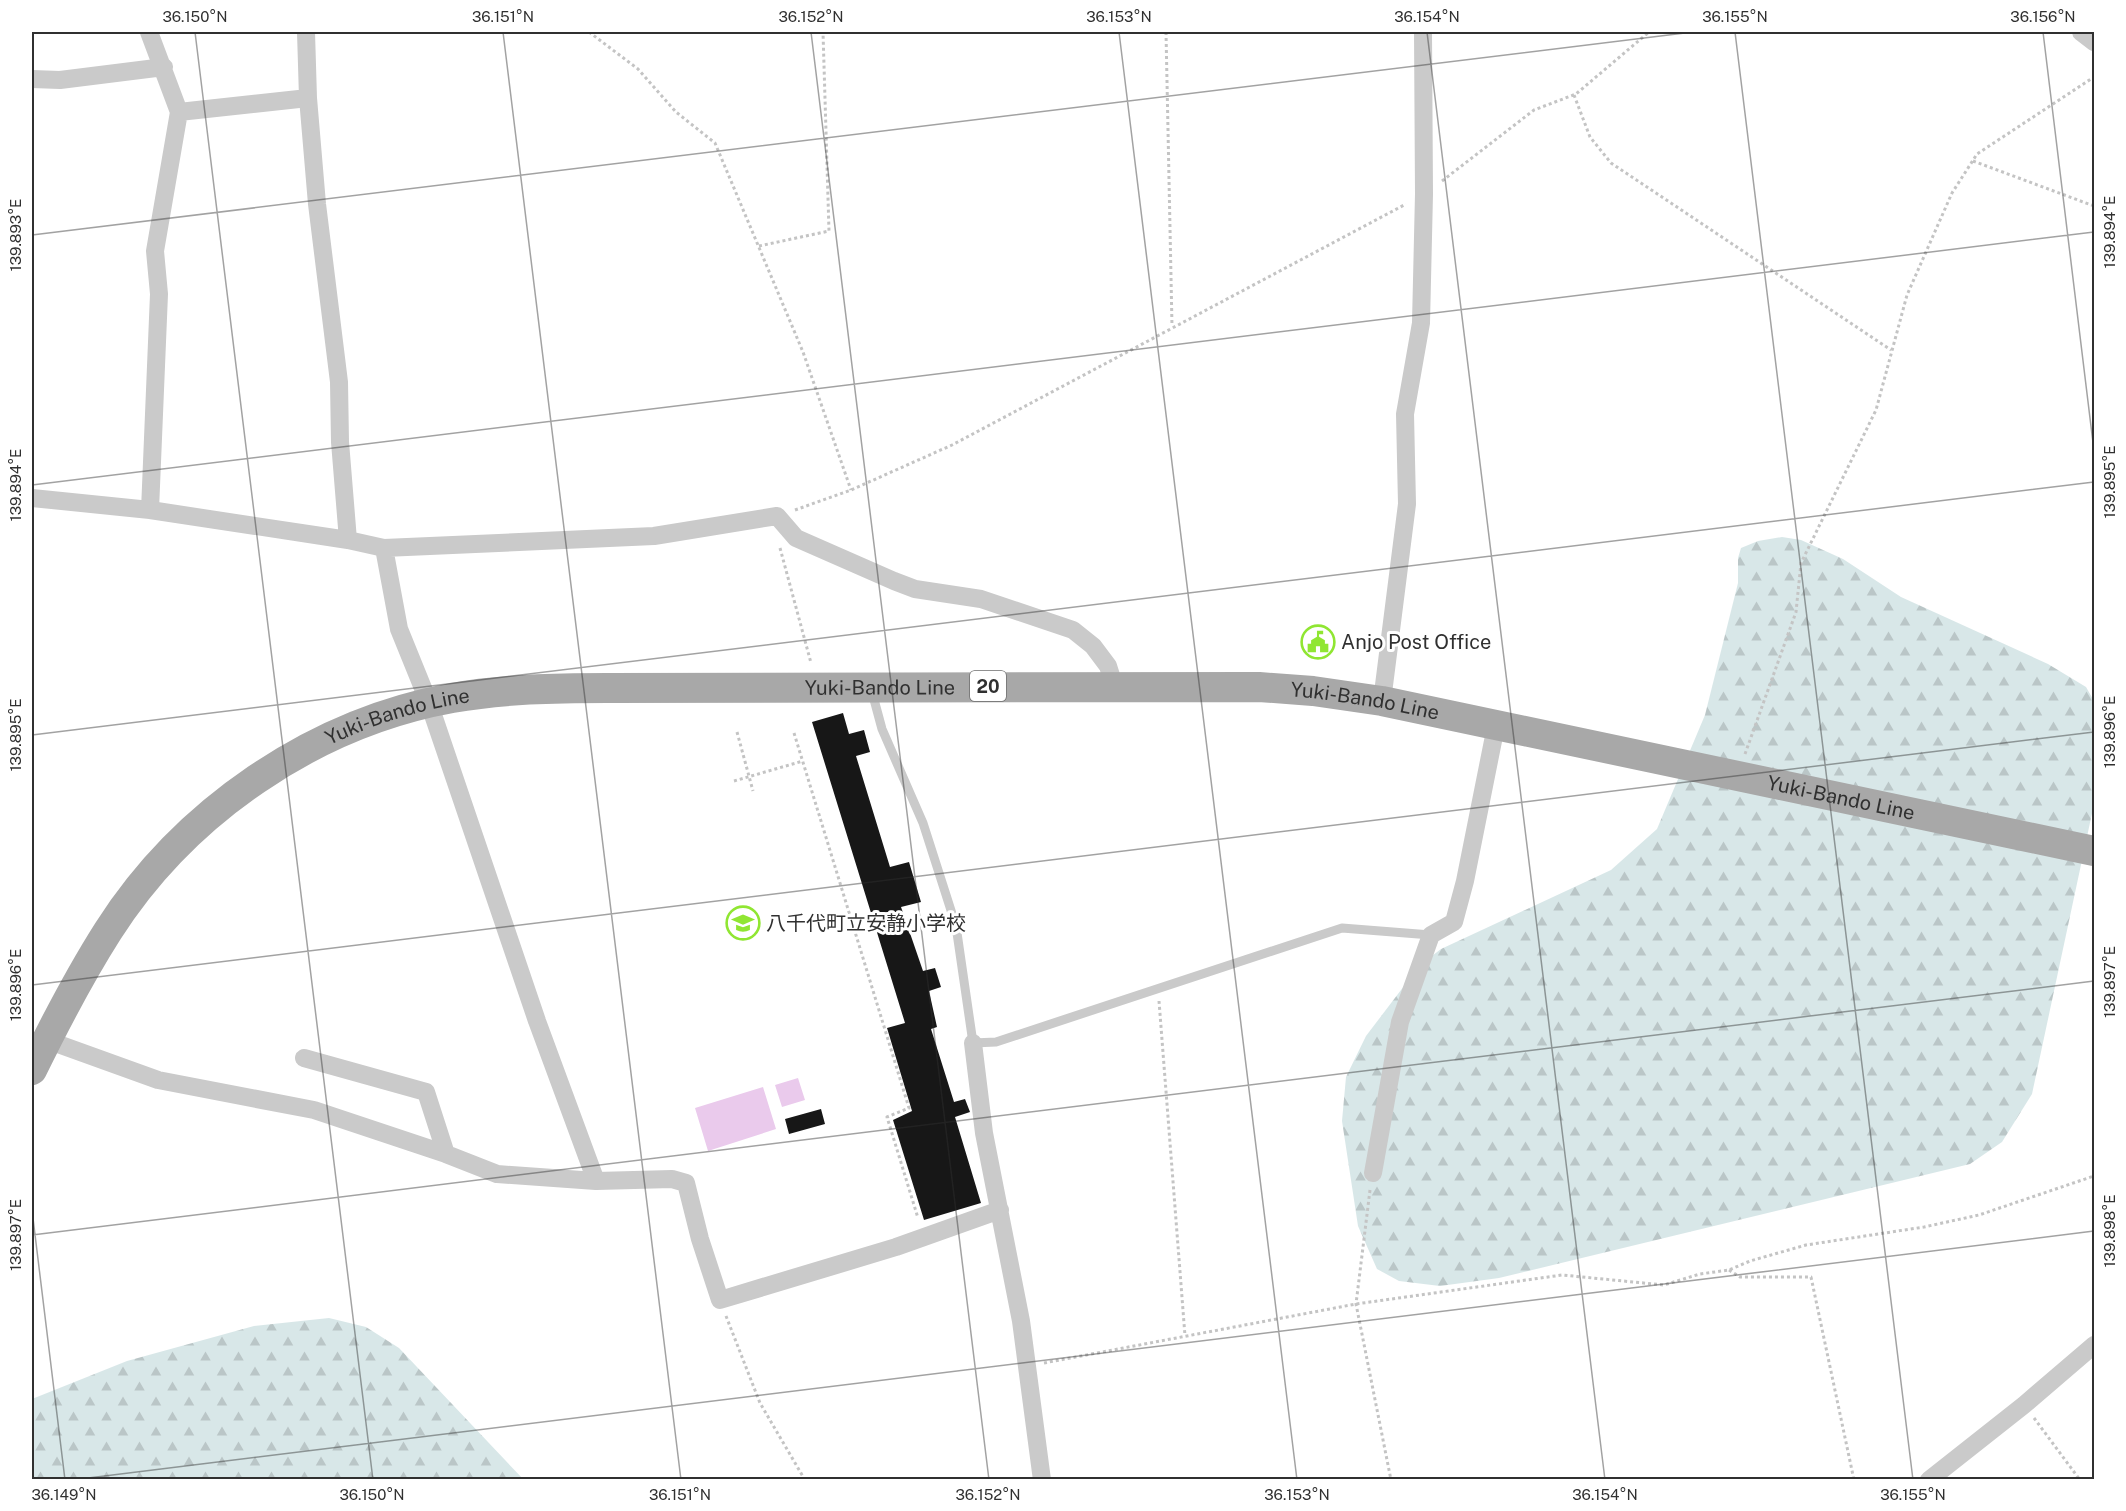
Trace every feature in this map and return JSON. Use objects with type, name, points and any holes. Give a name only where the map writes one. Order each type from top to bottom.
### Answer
[{"type":"main road","name":"Yuki-Bando Line","points":[[37,1056],[108,930],[142,885],[179,845],[245,785],[312,746],[382,717],[429,703],[478,694],[536,689],[1114,685],[1258,687],[1313,691],[1382,701],[2094,851]]},
{"type":"street","points":[[149,32],[179,112],[155,251],[159,294],[150,510]]},
{"type":"street","points":[[306,32],[308,98],[317,204],[339,382],[340,442],[348,540]]},
{"type":"street","points":[[1382,701],[1407,504],[1405,414],[1420,323],[1424,194],[1423,32]]},
{"type":"street","points":[[2081,32],[2094,42]]},
{"type":"street","points":[[32,79],[60,80],[164,67]]},
{"type":"street","points":[[179,112],[308,98]]},
{"type":"street","points":[[32,498],[150,510],[348,540],[384,548],[654,536],[774,517],[796,538],[915,589],[981,599],[1073,630],[1093,646],[1108,666],[1114,685]]},
{"type":"street","points":[[384,548],[399,629],[429,703],[537,1021],[596,1181]]},
{"type":"street","points":[[1373,1173],[1400,1022],[1431,935],[1454,922],[1465,881],[1496,726]]},
{"type":"street","points":[[973,1043],[984,1132],[1028,1366],[1042,1479]]},
{"type":"street","points":[[37,1056],[314,1110],[446,1154],[497,1174],[596,1181],[672,1179],[686,1183],[700,1239],[720,1300],[896,1247],[1000,1210]]},
{"type":"street","points":[[304,1058],[426,1092],[446,1154]]},
{"type":"street","points":[[1929,1479],[2024,1405],[2094,1345]]},
{"type":"lane","points":[[870,687],[882,729],[922,823],[956,926],[973,1043],[996,1042],[1342,928],[1431,935]]},
{"type":"path","points":[[589,32],[638,69],[676,112],[715,143],[803,352],[851,490]]},
{"type":"path","points":[[759,246],[829,231],[823,32]]},
{"type":"path","points":[[1166,32],[1172,326]]},
{"type":"path","points":[[817,688],[774,517],[851,490],[952,445],[1424,194],[1534,110],[1574,95],[1649,32]]},
{"type":"path","points":[[1737,776],[1796,612],[1801,563],[1876,410],[1906,295],[1952,193],[1977,154],[2094,77]]},
{"type":"path","points":[[1574,95],[1590,136],[1611,163],[1892,351]]},
{"type":"path","points":[[1973,161],[2094,206]]},
{"type":"path","points":[[737,732],[753,791]]},
{"type":"path","points":[[794,733],[909,1108],[886,1117],[918,1218]]},
{"type":"path","points":[[734,782],[803,761]]},
{"type":"path","points":[[1158,988],[1185,1336]]},
{"type":"path","points":[[1373,1173],[1356,1304],[1391,1479]]},
{"type":"path","points":[[1028,1366],[1356,1304],[1572,1274],[1655,1286],[1700,1274],[1729,1270],[1750,1261],[1806,1245],[1924,1227],[1979,1215],[2094,1176]]},
{"type":"path","points":[[1729,1270],[1740,1277],[1810,1277],[1854,1479]]},
{"type":"path","points":[[720,1300],[760,1403],[805,1479]]},
{"type":"path","points":[[2024,1405],[2080,1479]]},
{"type":"green space","points":[[1782,537],[1801,540],[1843,559],[1901,597],[2048,664],[2086,687],[2094,701],[2094,804],[2032,1094],[2002,1142],[1970,1164],[1499,1278],[1440,1286],[1399,1281],[1377,1269],[1358,1226],[1342,1121],[1346,1077],[1366,1036],[1420,965],[1441,949],[1611,870],[1657,829],[1705,715],[1738,583],[1738,558],[1741,548],[1758,541]]},
{"type":"green space","points":[[329,1318],[366,1327],[399,1348],[523,1479],[32,1479],[32,1399],[127,1361],[254,1326]]},
{"type":"shaded area","points":[[798,1078],[805,1100],[782,1107],[775,1085]]},
{"type":"shaded area","points":[[763,1087],[776,1129],[708,1151],[695,1108]]},
{"type":"building","points":[[843,713],[849,734],[864,730],[870,752],[856,756],[890,867],[909,862],[921,902],[901,907],[923,971],[935,968],[941,987],[929,991],[937,1027],[931,1029],[954,1102],[965,1099],[970,1112],[955,1117],[981,1203],[924,1220],[893,1120],[912,1111],[887,1028],[905,1023],[812,722]]},
{"type":"building","points":[[821,1109],[825,1124],[789,1134],[785,1119]]},
{"type":"place","name":"Anjo Post Office","points":[[1318,642]]},
{"type":"place","name":"八千代町立安静小学校","points":[[743,923]]}]
